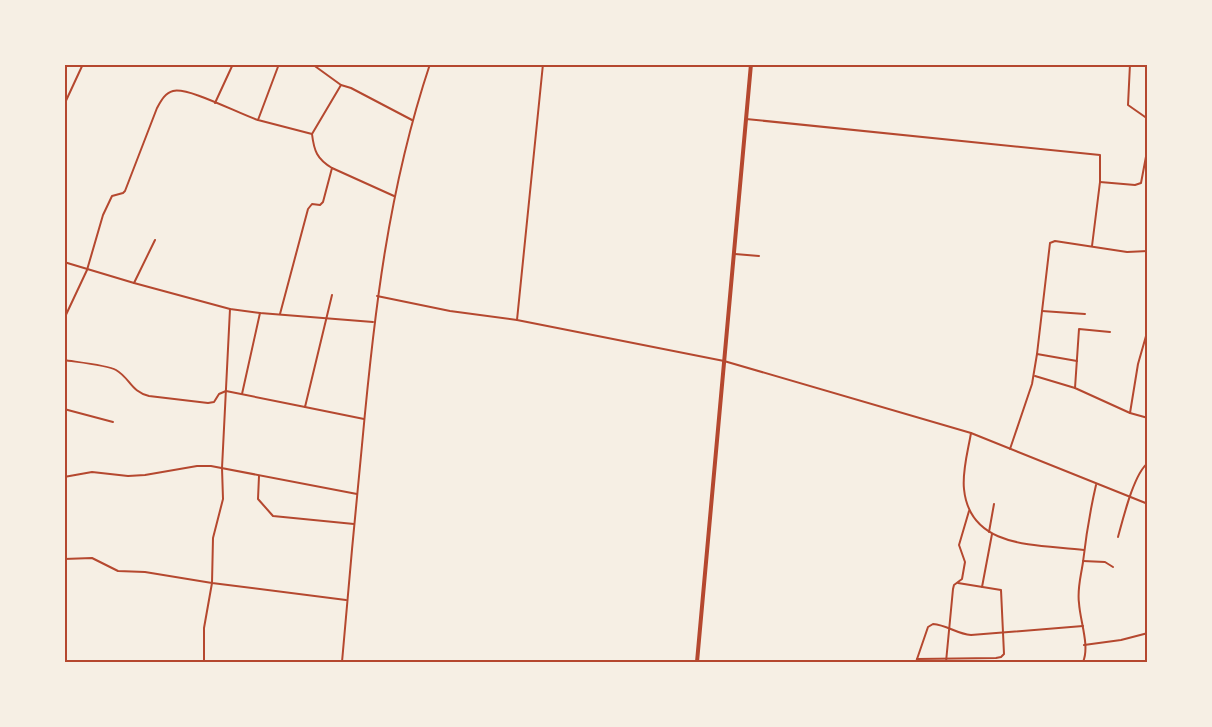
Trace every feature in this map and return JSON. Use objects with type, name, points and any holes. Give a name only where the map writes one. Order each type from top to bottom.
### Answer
[{"type":"main road","points":[[697,663],[751,64]]},
{"type":"street","points":[[64,105],[83,64]]},
{"type":"street","points":[[215,103],[233,64]]},
{"type":"street","points":[[258,120],[279,64]]},
{"type":"street","points":[[312,64],[329,79],[412,120]]},
{"type":"street","points":[[342,663],[373,322],[394,196],[412,120],[430,64]]},
{"type":"street","points":[[517,320],[543,64]]},
{"type":"street","points":[[1130,64],[1128,105],[1148,118]]},
{"type":"street","points":[[341,85],[312,134],[315,153],[332,168],[394,196]]},
{"type":"street","points":[[64,319],[87,270],[112,196],[125,191],[157,108],[170,92],[184,91],[258,120],[312,134]]},
{"type":"street","points":[[746,119],[1100,155],[1100,182],[1092,246]]},
{"type":"street","points":[[1100,182],[1135,185],[1141,183],[1148,146]]},
{"type":"street","points":[[280,314],[308,209],[312,204],[320,205],[323,202],[332,168]]},
{"type":"street","points":[[134,283],[155,240]]},
{"type":"street","points":[[1010,449],[1029,397],[1037,354],[1050,243],[1055,241],[1127,252],[1148,251]]},
{"type":"street","points":[[734,254],[759,256]]},
{"type":"street","points":[[64,262],[230,309],[373,322]]},
{"type":"street","points":[[305,407],[332,295]]},
{"type":"street","points":[[377,296],[517,320],[724,361],[971,433],[1148,504]]},
{"type":"street","points":[[204,663],[204,628],[212,583],[213,538],[223,499],[222,468],[230,309]]},
{"type":"street","points":[[1042,311],[1085,314]]},
{"type":"street","points":[[242,394],[260,313]]},
{"type":"street","points":[[1075,388],[1079,329],[1110,332]]},
{"type":"street","points":[[1130,413],[1138,364],[1148,329]]},
{"type":"street","points":[[1037,354],[1077,361]]},
{"type":"street","points":[[64,360],[115,369],[139,393],[149,396],[208,403],[214,402],[219,394],[226,391],[364,419]]},
{"type":"street","points":[[1033,376],[1075,388],[1130,413],[1148,418]]},
{"type":"street","points":[[64,409],[113,422]]},
{"type":"street","points":[[971,433],[964,488],[969,511],[975,520],[990,533],[1010,541],[1084,550]]},
{"type":"street","points":[[1118,537],[1130,496],[1143,467],[1148,463]]},
{"type":"street","points":[[64,477],[92,472],[128,476],[146,475],[197,466],[222,468],[357,494]]},
{"type":"street","points":[[259,476],[258,499],[273,516],[354,524]]},
{"type":"street","points":[[1084,662],[1079,594],[1088,522],[1096,484]]},
{"type":"street","points":[[982,587],[994,504]]},
{"type":"street","points":[[946,661],[953,589],[954,585],[962,579],[965,562],[959,545],[969,511]]},
{"type":"street","points":[[64,559],[92,558],[118,572],[145,572],[347,601]]},
{"type":"street","points":[[1083,561],[1105,562],[1113,567]]},
{"type":"street","points":[[958,583],[1001,590],[1003,632],[1005,651],[1001,657],[916,661],[930,625],[949,627],[968,635],[1003,632],[1083,626]]},
{"type":"street","points":[[1084,645],[1121,640],[1148,633]]}]
